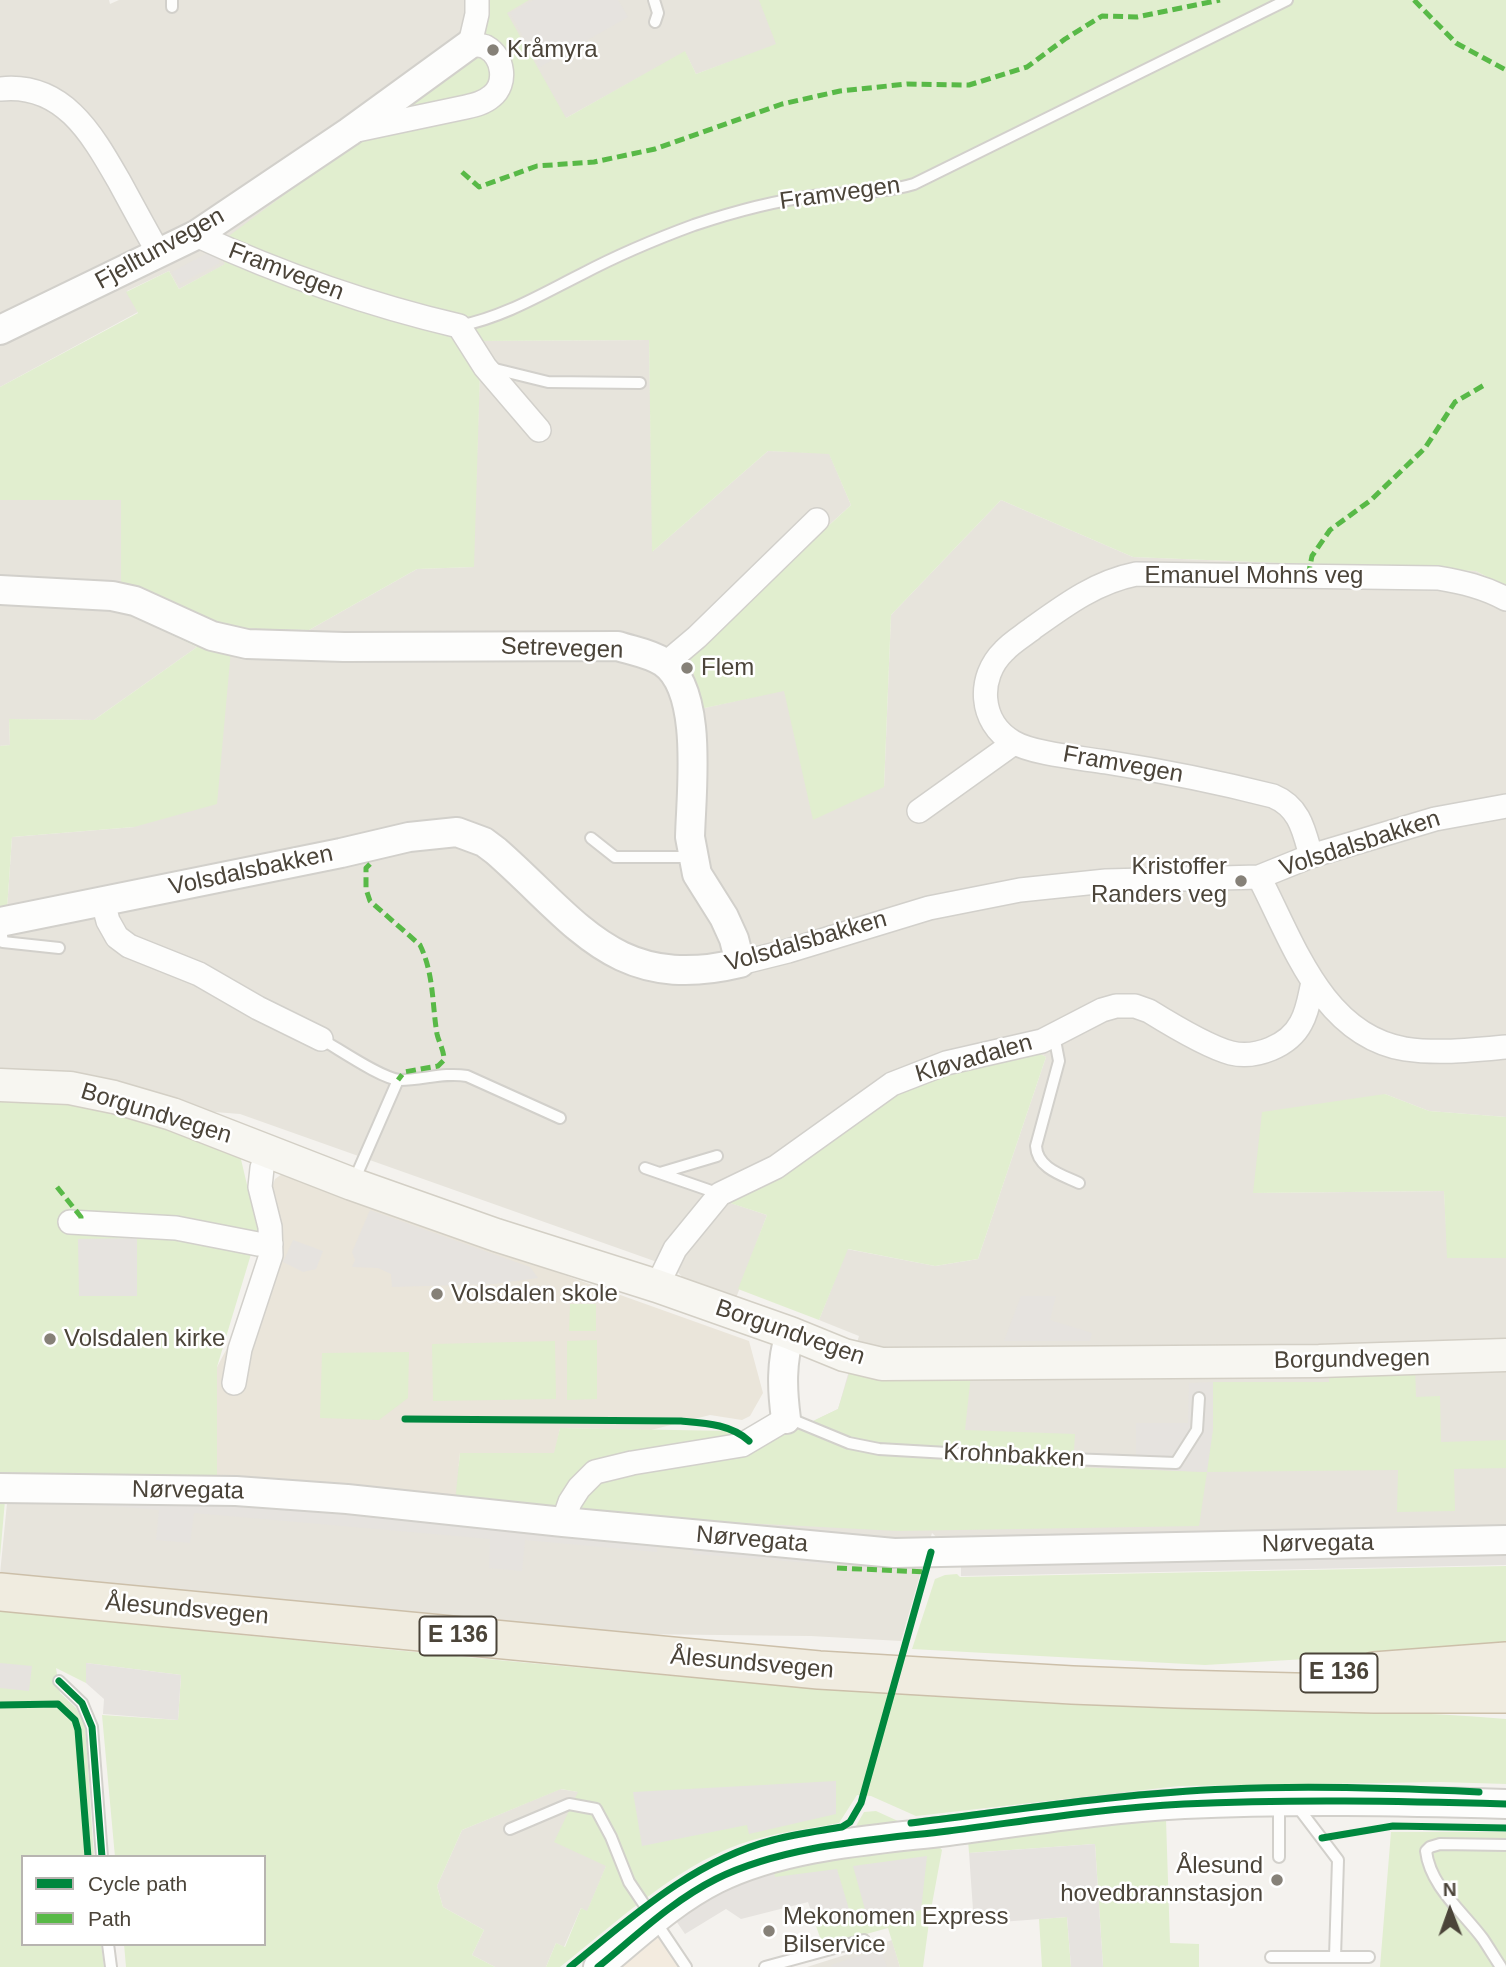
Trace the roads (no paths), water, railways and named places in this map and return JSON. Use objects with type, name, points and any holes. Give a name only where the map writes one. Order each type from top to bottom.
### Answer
[{"type":"highway","name":"Ålesundsvegen","points":[[0,1592],[794,1668],[1176,1689],[1506,1694]]},
{"type":"highway","name":"E 136","points":[[1176,1689],[1203,1674],[1320,1675],[1506,1661]]},
{"type":"highway","name":"E 136","points":[[1460,1694],[1506,1705]]},
{"type":"main road","name":"Borgundvegen","points":[[0,1085],[70,1088],[114,1097],[172,1114],[352,1184],[496,1235],[657,1286],[857,1359],[882,1364],[1319,1361],[1506,1355]]},
{"type":"street","points":[[470,44],[477,0]]},
{"type":"street","name":"Fjelltunvegen","points":[[0,330],[196,235],[349,132],[470,44],[485,46],[498,60],[502,73],[501,82],[494,95],[483,103],[349,132]]},
{"type":"street","points":[[0,89],[12,87],[33,90],[76,116],[88,129],[102,152],[158,252]]},
{"type":"street","name":"Framvegen","points":[[196,235],[282,273],[369,303],[459,326]]},
{"type":"street","points":[[459,326],[485,367],[539,430]]},
{"type":"street","points":[[740,962],[724,917],[697,874],[692,857],[691,712],[683,687],[666,664],[817,520]]},
{"type":"street","name":"Emanuel Mohns veg","points":[[1014,743],[994,724],[988,714],[985,687],[993,663],[1006,648],[1081,595],[1119,577],[1151,573],[1438,578],[1464,582],[1506,599]]},
{"type":"street","name":"Setrevegen","points":[[0,590],[112,596],[147,605],[202,632],[247,644],[357,647],[618,646],[649,655],[666,664]]},
{"type":"street","points":[[919,811],[1014,743]]},
{"type":"street","name":"Framvegen","points":[[1014,743],[1172,773],[1273,796],[1282,800],[1297,814],[1311,856]]},
{"type":"street","name":"Volsdalsbakken","points":[[0,923],[409,837],[457,832],[484,842],[496,851],[569,920],[614,953],[644,965],[676,970],[713,969],[788,951],[907,913],[1020,890],[1106,881],[1259,877],[1311,856],[1435,819],[1506,806]]},
{"type":"street","points":[[1259,877],[1313,982],[1336,1013],[1366,1035],[1401,1048],[1423,1051],[1506,1047]]},
{"type":"street","points":[[103,902],[108,921],[117,937],[128,946],[199,974],[258,1008],[321,1039]]},
{"type":"street","name":"Kløvadalen","points":[[657,1286],[675,1250],[720,1194],[776,1167],[892,1084],[946,1063],[1042,1041],[1101,1010],[1116,1006],[1135,1006],[1149,1011],[1231,1053],[1253,1053],[1273,1048],[1296,1032],[1303,1021],[1313,982]]},
{"type":"street","points":[[234,1384],[240,1349],[271,1255],[270,1227],[260,1187],[268,1150]]},
{"type":"street","points":[[70,1222],[151,1225],[271,1244]]},
{"type":"street","points":[[564,1522],[570,1502],[595,1472],[632,1463],[742,1446],[786,1419],[782,1375],[783,1355],[790,1333]]},
{"type":"street","name":"Nørvegata","points":[[0,1488],[236,1491],[348,1499],[894,1553],[1506,1539]]},
{"type":"street","points":[[598,1967],[678,1901],[717,1879],[748,1866],[792,1854],[909,1836],[1182,1804],[1286,1801],[1506,1804]]},
{"type":"lane","points":[[654,0],[658,13],[655,22]]},
{"type":"lane","name":"Framvegen","points":[[459,326],[508,312],[647,243],[696,225],[786,201],[813,196],[881,191],[914,184],[1287,0]]},
{"type":"lane","points":[[485,367],[548,382],[640,383]]},
{"type":"lane","points":[[591,838],[615,857],[692,857]]},
{"type":"lane","points":[[0,923],[3,942],[60,948]]},
{"type":"lane","points":[[1054,1035],[1059,1061],[1036,1154],[1045,1165],[1079,1183]]},
{"type":"lane","points":[[321,1039],[398,1080],[456,1074],[467,1076],[561,1118]]},
{"type":"lane","points":[[352,1184],[398,1080]]},
{"type":"lane","points":[[660,1173],[717,1156]]},
{"type":"lane","points":[[645,1168],[720,1194]]},
{"type":"lane","name":"Krohnbakken","points":[[786,1419],[849,1443],[879,1448],[1176,1463],[1197,1430],[1199,1398]]},
{"type":"lane","points":[[59,1681],[82,1703],[93,1727],[102,1855]]},
{"type":"lane","points":[[1279,1857],[1286,1801]]},
{"type":"lane","points":[[1286,1801],[1338,1860],[1335,1957]]},
{"type":"lane","points":[[510,1829],[569,1804],[596,1809],[611,1837],[629,1882],[686,1967]]},
{"type":"lane","points":[[1501,1967],[1483,1939],[1447,1896],[1432,1871],[1426,1851],[1440,1844],[1506,1845]]},
{"type":"lane","points":[[765,1967],[864,1940]]},
{"type":"lane","points":[[108,1946],[111,1967]]},
{"type":"lane","points":[[1270,1957],[1368,1957]]},
{"type":"place","name":"Kråmyra","points":[[493,50]]},
{"type":"place","name":"Flem","points":[[687,668]]},
{"type":"place","name":"Kristoffer Randers veg","points":[[1241,881]]},
{"type":"place","name":"Volsdalen skole","points":[[437,1294]]},
{"type":"place","name":"Volsdalen kirke","points":[[50,1339]]},
{"type":"place","name":"Ålesund hovedbrannstasjon","points":[[1277,1880]]},
{"type":"place","name":"Mekonomen Express Bilservice","points":[[769,1931]]}]
